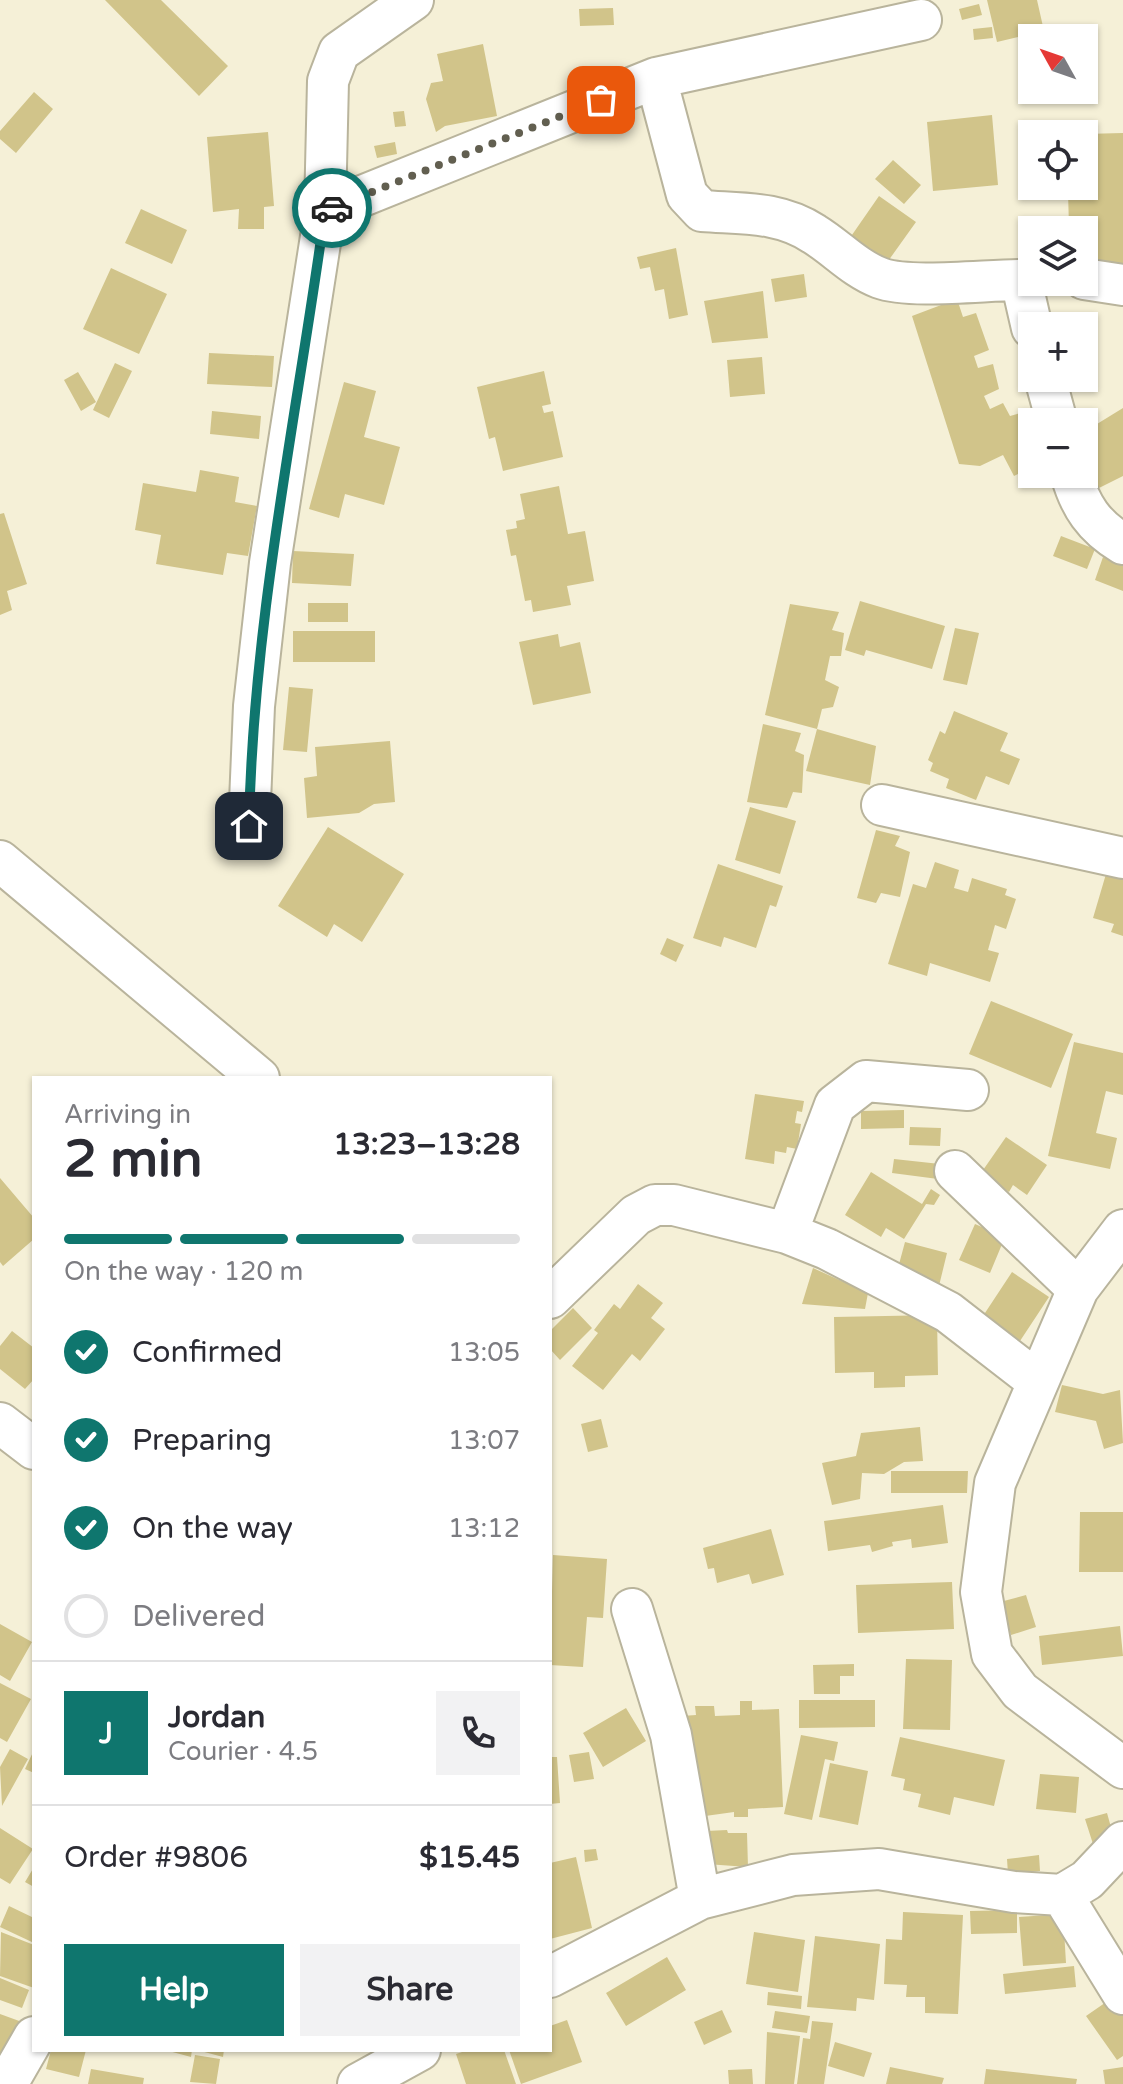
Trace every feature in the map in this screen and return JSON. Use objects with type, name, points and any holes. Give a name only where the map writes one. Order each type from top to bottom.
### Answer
[{"type":"street","points":[[249,826],[254,706],[268,577],[325,211],[328,81],[339,52],[413,0]]},
{"type":"street","points":[[325,211],[656,78],[921,20]]},
{"type":"street","points":[[656,78],[687,195],[702,211],[759,213],[788,221],[815,234],[840,255],[868,272],[896,282],[1018,280]]},
{"type":"street","points":[[1098,281],[1123,285]]},
{"type":"street","points":[[1075,488],[1081,506],[1101,528],[1123,544]]},
{"type":"street","points":[[882,805],[1123,858]]},
{"type":"street","points":[[0,861],[257,1076]]},
{"type":"street","points":[[787,1233],[835,1105],[849,1091],[866,1081],[968,1090]]},
{"type":"street","points":[[955,1171],[1078,1289]]},
{"type":"street","points":[[552,1296],[636,1215],[655,1205],[705,1211],[787,1233],[827,1249],[948,1312],[1037,1381]]},
{"type":"street","points":[[1123,1230],[1078,1289],[1037,1381],[995,1483],[983,1552],[983,1621],[992,1654],[1020,1691],[1123,1768]]},
{"type":"street","points":[[0,1423],[32,1447]]},
{"type":"street","points":[[632,1609],[671,1735],[700,1899]]},
{"type":"street","points":[[552,1976],[700,1899],[793,1875],[855,1868],[1014,1892],[1062,1895],[1087,1880],[1123,1842]]},
{"type":"street","points":[[1062,1895],[1123,1994]]},
{"type":"street","points":[[7,2084],[32,2040]]},
{"type":"street","points":[[358,2084],[411,2064]]},
{"type":"building","points":[[105,0],[161,0],[228,66],[199,96]]},
{"type":"building","points":[[987,0],[1037,0],[1042,24],[1018,24],[1018,37],[997,42]]},
{"type":"building","points":[[979,4],[982,15],[962,20],[959,9]]},
{"type":"building","points":[[613,8],[614,25],[580,26],[579,9]]},
{"type":"building","points":[[992,27],[993,38],[974,40],[973,29]]},
{"type":"building","points":[[483,44],[497,116],[445,126],[436,132],[426,99],[431,83],[443,81],[437,54]]},
{"type":"building","points":[[34,92],[53,109],[16,153],[0,139],[0,131]]},
{"type":"building","points":[[404,111],[406,126],[395,127],[393,112]]},
{"type":"building","points":[[992,115],[998,185],[933,191],[927,122]]},
{"type":"building","points":[[268,132],[274,206],[264,207],[264,229],[238,229],[239,209],[213,212],[207,137]]},
{"type":"building","points":[[1123,133],[1123,265],[1098,266],[1098,216],[1069,216],[1068,200],[1098,200],[1098,134]]},
{"type":"building","points":[[395,142],[397,154],[377,158],[374,146]]},
{"type":"building","points":[[893,160],[921,185],[904,204],[875,179]]},
{"type":"building","points":[[879,196],[916,222],[881,271],[845,245]]},
{"type":"building","points":[[141,209],[187,230],[172,264],[125,243]]},
{"type":"building","points":[[676,248],[688,315],[669,319],[664,289],[655,291],[650,267],[640,269],[637,257]]},
{"type":"building","points":[[111,268],[167,294],[139,354],[83,329]]},
{"type":"building","points":[[804,274],[807,297],[775,302],[771,279]]},
{"type":"building","points":[[763,291],[768,338],[712,343],[704,301]]},
{"type":"building","points":[[957,299],[963,317],[976,313],[989,350],[974,356],[978,368],[993,364],[999,389],[984,396],[990,409],[1003,403],[1010,416],[1018,414],[1018,474],[1014,476],[1003,455],[980,466],[959,464],[912,316]]},
{"type":"building","points":[[209,353],[274,356],[272,387],[207,384]]},
{"type":"building","points":[[762,357],[765,394],[730,397],[727,360]]},
{"type":"building","points":[[115,363],[132,371],[109,418],[93,410]]},
{"type":"building","points":[[544,371],[551,404],[542,406],[544,413],[553,411],[563,457],[503,471],[495,437],[489,439],[477,387]]},
{"type":"building","points":[[78,372],[96,402],[81,411],[64,380]]},
{"type":"building","points":[[344,382],[376,391],[364,437],[400,447],[384,505],[345,494],[339,518],[309,509]]},
{"type":"building","points":[[1123,408],[1123,476],[1097,489],[1098,488],[1098,423]]},
{"type":"building","points":[[212,411],[261,416],[259,439],[210,434]]},
{"type":"building","points":[[200,470],[239,477],[235,502],[257,506],[248,556],[227,553],[223,575],[156,564],[161,535],[135,530],[143,483],[196,492]]},
{"type":"building","points":[[559,486],[568,534],[585,531],[594,581],[567,586],[571,605],[533,612],[531,600],[525,601],[516,555],[511,556],[506,530],[517,528],[516,521],[525,519],[520,494]]},
{"type":"building","points":[[4,513],[27,584],[7,591],[12,610],[0,615],[0,514]]},
{"type":"building","points":[[1061,536],[1095,549],[1087,569],[1053,556]]},
{"type":"building","points":[[293,551],[354,554],[351,586],[292,583]]},
{"type":"building","points":[[1103,557],[1123,564],[1123,591],[1095,580]]},
{"type":"building","points":[[860,601],[945,626],[932,669],[866,650],[864,656],[845,650]]},
{"type":"building","points":[[308,603],[348,603],[348,622],[308,622]]},
{"type":"building","points":[[790,604],[839,612],[832,630],[844,633],[841,656],[830,656],[825,680],[839,687],[833,707],[822,709],[817,729],[765,715]]},
{"type":"building","points":[[955,628],[979,633],[967,685],[943,680]]},
{"type":"building","points":[[293,631],[375,631],[375,662],[293,662]]},
{"type":"building","points":[[558,634],[560,647],[580,642],[591,693],[533,705],[519,642]]},
{"type":"building","points":[[289,687],[313,689],[307,752],[283,750]]},
{"type":"building","points":[[954,711],[1008,733],[1000,751],[1020,759],[1009,785],[986,776],[976,800],[946,788],[949,779],[930,771],[933,763],[928,760],[940,731],[945,734]]},
{"type":"building","points":[[763,724],[801,733],[795,751],[804,755],[802,793],[793,792],[787,808],[747,802]]},
{"type":"building","points":[[817,729],[876,746],[870,785],[806,771]]},
{"type":"building","points":[[390,741],[395,802],[374,804],[359,813],[307,818],[304,778],[317,776],[315,747]]},
{"type":"building","points":[[750,807],[796,821],[780,874],[735,860]]},
{"type":"building","points":[[328,827],[404,874],[362,942],[334,924],[327,937],[278,906]]},
{"type":"building","points":[[876,830],[900,836],[895,846],[910,852],[900,897],[881,893],[876,903],[857,898]]},
{"type":"building","points":[[935,862],[959,870],[954,888],[968,892],[972,878],[1007,889],[1005,895],[1016,899],[1006,929],[995,925],[988,950],[999,953],[990,982],[930,963],[927,976],[888,964],[913,884],[926,888]]},
{"type":"building","points":[[718,864],[783,886],[776,907],[770,905],[756,948],[724,937],[721,947],[693,938]]},
{"type":"building","points":[[1106,874],[1123,879],[1123,936],[1111,932],[1114,924],[1093,918]]},
{"type":"building","points":[[667,938],[684,945],[676,962],[660,954]]},
{"type":"building","points":[[991,1001],[1073,1034],[1051,1088],[969,1054]]},
{"type":"building","points":[[1074,1042],[1123,1053],[1123,1095],[1106,1091],[1096,1133],[1117,1138],[1110,1169],[1048,1156]]},
{"type":"building","points":[[755,1094],[804,1101],[802,1112],[797,1111],[795,1123],[801,1124],[797,1149],[787,1147],[786,1153],[775,1151],[774,1164],[745,1159]]},
{"type":"building","points":[[904,1110],[904,1128],[861,1129],[861,1111]]},
{"type":"building","points":[[910,1127],[941,1128],[940,1146],[909,1145]]},
{"type":"building","points":[[1006,1137],[1047,1165],[1027,1195],[1013,1185],[1009,1192],[981,1173]]},
{"type":"building","points":[[894,1159],[940,1164],[938,1179],[892,1173]]},
{"type":"building","points":[[871,1172],[922,1204],[931,1189],[940,1195],[934,1205],[926,1204],[904,1239],[886,1228],[881,1237],[845,1215]]},
{"type":"building","points":[[0,1178],[32,1216],[32,1241],[3,1266],[0,1262]]},
{"type":"building","points":[[975,1224],[1005,1237],[990,1273],[959,1260]]},
{"type":"building","points":[[905,1242],[947,1253],[938,1290],[895,1279]]},
{"type":"building","points":[[813,1268],[868,1293],[865,1309],[802,1304]]},
{"type":"building","points":[[1012,1272],[1049,1297],[1020,1341],[983,1316]]},
{"type":"building","points":[[638,1284],[663,1303],[651,1318],[665,1329],[640,1361],[632,1354],[603,1390],[572,1366],[598,1333],[594,1330],[614,1304],[620,1309]]},
{"type":"building","points":[[573,1308],[592,1328],[560,1360],[552,1351],[552,1329]]},
{"type":"building","points":[[937,1315],[938,1375],[905,1376],[905,1387],[874,1388],[874,1372],[835,1373],[834,1317]]},
{"type":"building","points":[[12,1331],[32,1346],[32,1381],[25,1389],[0,1369],[0,1346]]},
{"type":"building","points":[[1062,1385],[1103,1394],[1120,1390],[1123,1443],[1104,1449],[1096,1421],[1055,1412]]},
{"type":"building","points":[[601,1419],[608,1447],[588,1452],[581,1424]]},
{"type":"building","points":[[920,1427],[923,1461],[904,1462],[884,1474],[862,1473],[860,1499],[832,1505],[822,1463],[856,1456],[861,1433]]},
{"type":"building","points":[[891,1471],[968,1471],[967,1493],[891,1493]]},
{"type":"building","points":[[943,1505],[948,1543],[912,1548],[911,1539],[892,1542],[893,1546],[872,1552],[870,1545],[828,1551],[824,1521]]},
{"type":"building","points":[[1080,1512],[1123,1512],[1123,1572],[1079,1572]]},
{"type":"building","points":[[771,1529],[784,1575],[752,1584],[749,1574],[717,1583],[714,1568],[708,1569],[703,1548]]},
{"type":"building","points":[[553,1555],[607,1559],[603,1618],[587,1617],[583,1667],[552,1665]]},
{"type":"building","points":[[952,1582],[954,1629],[858,1633],[856,1585]]},
{"type":"building","points":[[1026,1595],[1036,1627],[1011,1635],[1000,1602]]},
{"type":"building","points":[[0,1624],[32,1642],[10,1681],[0,1675]]},
{"type":"building","points":[[1120,1626],[1123,1656],[1042,1665],[1039,1636]]},
{"type":"building","points":[[906,1659],[952,1660],[950,1730],[903,1729]]},
{"type":"building","points":[[854,1664],[854,1676],[840,1676],[840,1694],[814,1694],[813,1665]]},
{"type":"building","points":[[0,1683],[31,1699],[7,1742],[0,1738]]},
{"type":"building","points":[[799,1700],[875,1700],[875,1727],[799,1728]]},
{"type":"building","points":[[740,1701],[752,1701],[752,1710],[779,1709],[783,1807],[748,1809],[748,1817],[734,1817],[734,1812],[698,1817],[682,1716],[696,1715],[695,1706],[714,1706],[715,1716],[740,1715]]},
{"type":"building","points":[[626,1708],[646,1741],[603,1767],[583,1733]]},
{"type":"building","points":[[801,1735],[838,1742],[834,1761],[825,1759],[812,1820],[784,1814]]},
{"type":"building","points":[[900,1737],[1005,1760],[994,1806],[954,1797],[950,1815],[918,1807],[921,1794],[903,1790],[905,1779],[891,1776]]},
{"type":"building","points":[[10,1749],[28,1759],[2,1806],[0,1767]]},
{"type":"building","points":[[589,1752],[594,1779],[574,1782],[569,1755]]},
{"type":"building","points":[[32,1754],[32,1772],[25,1769]]},
{"type":"building","points":[[552,1757],[557,1757],[560,1803],[552,1804]]},
{"type":"building","points":[[830,1763],[868,1771],[858,1825],[819,1817]]},
{"type":"building","points":[[1040,1774],[1079,1777],[1076,1813],[1036,1809]]},
{"type":"building","points":[[1107,1813],[1114,1838],[1093,1844],[1085,1819]]},
{"type":"building","points":[[0,1828],[32,1851],[10,1884],[0,1878]]},
{"type":"building","points":[[727,1830],[728,1833],[747,1833],[748,1867],[706,1864],[706,1831]]},
{"type":"building","points":[[596,1849],[598,1860],[585,1862],[584,1850]]},
{"type":"building","points":[[1039,1855],[1040,1871],[1008,1874],[1007,1859]]},
{"type":"building","points":[[576,1857],[592,1928],[552,1938],[552,1863]]},
{"type":"building","points":[[32,1870],[32,1886],[25,1882]]},
{"type":"building","points":[[9,1906],[32,1917],[32,1942],[0,1927]]},
{"type":"building","points":[[1017,1910],[1017,1933],[971,1934],[970,1911]]},
{"type":"building","points":[[903,1912],[963,1915],[958,2014],[925,2013],[925,1997],[906,1997],[907,1985],[884,1984],[886,1939],[902,1940]]},
{"type":"building","points":[[1063,1914],[1066,1963],[1023,1966],[1019,1917]]},
{"type":"building","points":[[1,1932],[32,1944],[32,1987],[0,1976]]},
{"type":"building","points":[[754,1932],[805,1940],[798,1992],[746,1984]]},
{"type":"building","points":[[815,1936],[880,1944],[874,2000],[857,1998],[856,2011],[807,2007]]},
{"type":"building","points":[[667,1957],[686,1990],[626,2026],[606,1993]]},
{"type":"building","points":[[1074,1966],[1076,1987],[1005,1994],[1003,1974]]},
{"type":"building","points":[[0,1978],[29,1990],[22,2008],[0,2000]]},
{"type":"building","points":[[768,1992],[802,1996],[801,2009],[767,2005]]},
{"type":"building","points":[[1112,1998],[1123,2013],[1123,2056],[1117,2060],[1086,2016]]},
{"type":"building","points":[[722,2010],[732,2032],[704,2045],[694,2022]]},
{"type":"building","points":[[775,2011],[810,2016],[807,2033],[772,2028]]},
{"type":"building","points":[[0,2014],[22,2022],[0,2080]]},
{"type":"building","points":[[567,2020],[582,2062],[521,2084],[510,2052],[552,2052],[552,2025]]},
{"type":"building","points":[[812,2021],[833,2023],[824,2084],[797,2084],[803,2038],[810,2039]]},
{"type":"building","points":[[767,2032],[800,2036],[794,2084],[765,2084]]},
{"type":"building","points":[[835,2042],[872,2053],[864,2077],[828,2066]]},
{"type":"building","points":[[50,2052],[85,2052],[79,2077],[46,2069]]},
{"type":"building","points":[[172,2052],[192,2052],[191,2057]]},
{"type":"building","points":[[204,2052],[224,2052],[223,2057]]},
{"type":"building","points":[[505,2052],[516,2084],[466,2084],[456,2054]]},
{"type":"building","points":[[195,2055],[220,2059],[216,2084],[190,2082]]},
{"type":"building","points":[[890,2067],[944,2078],[942,2084],[886,2084]]},
{"type":"building","points":[[1123,2067],[1123,2084],[1105,2084],[1103,2070]]},
{"type":"building","points":[[91,2069],[144,2078],[143,2084],[88,2084]]},
{"type":"building","points":[[752,2069],[753,2084],[729,2084],[728,2070]]},
{"type":"building","points":[[986,2069],[1077,2079],[1076,2084],[984,2084]]},
{"type":"way so far","points":[[332,208],[601,100]]},
{"type":"route","points":[[249,826],[254,706],[270,563],[298,403],[325,211],[332,208]]}]
